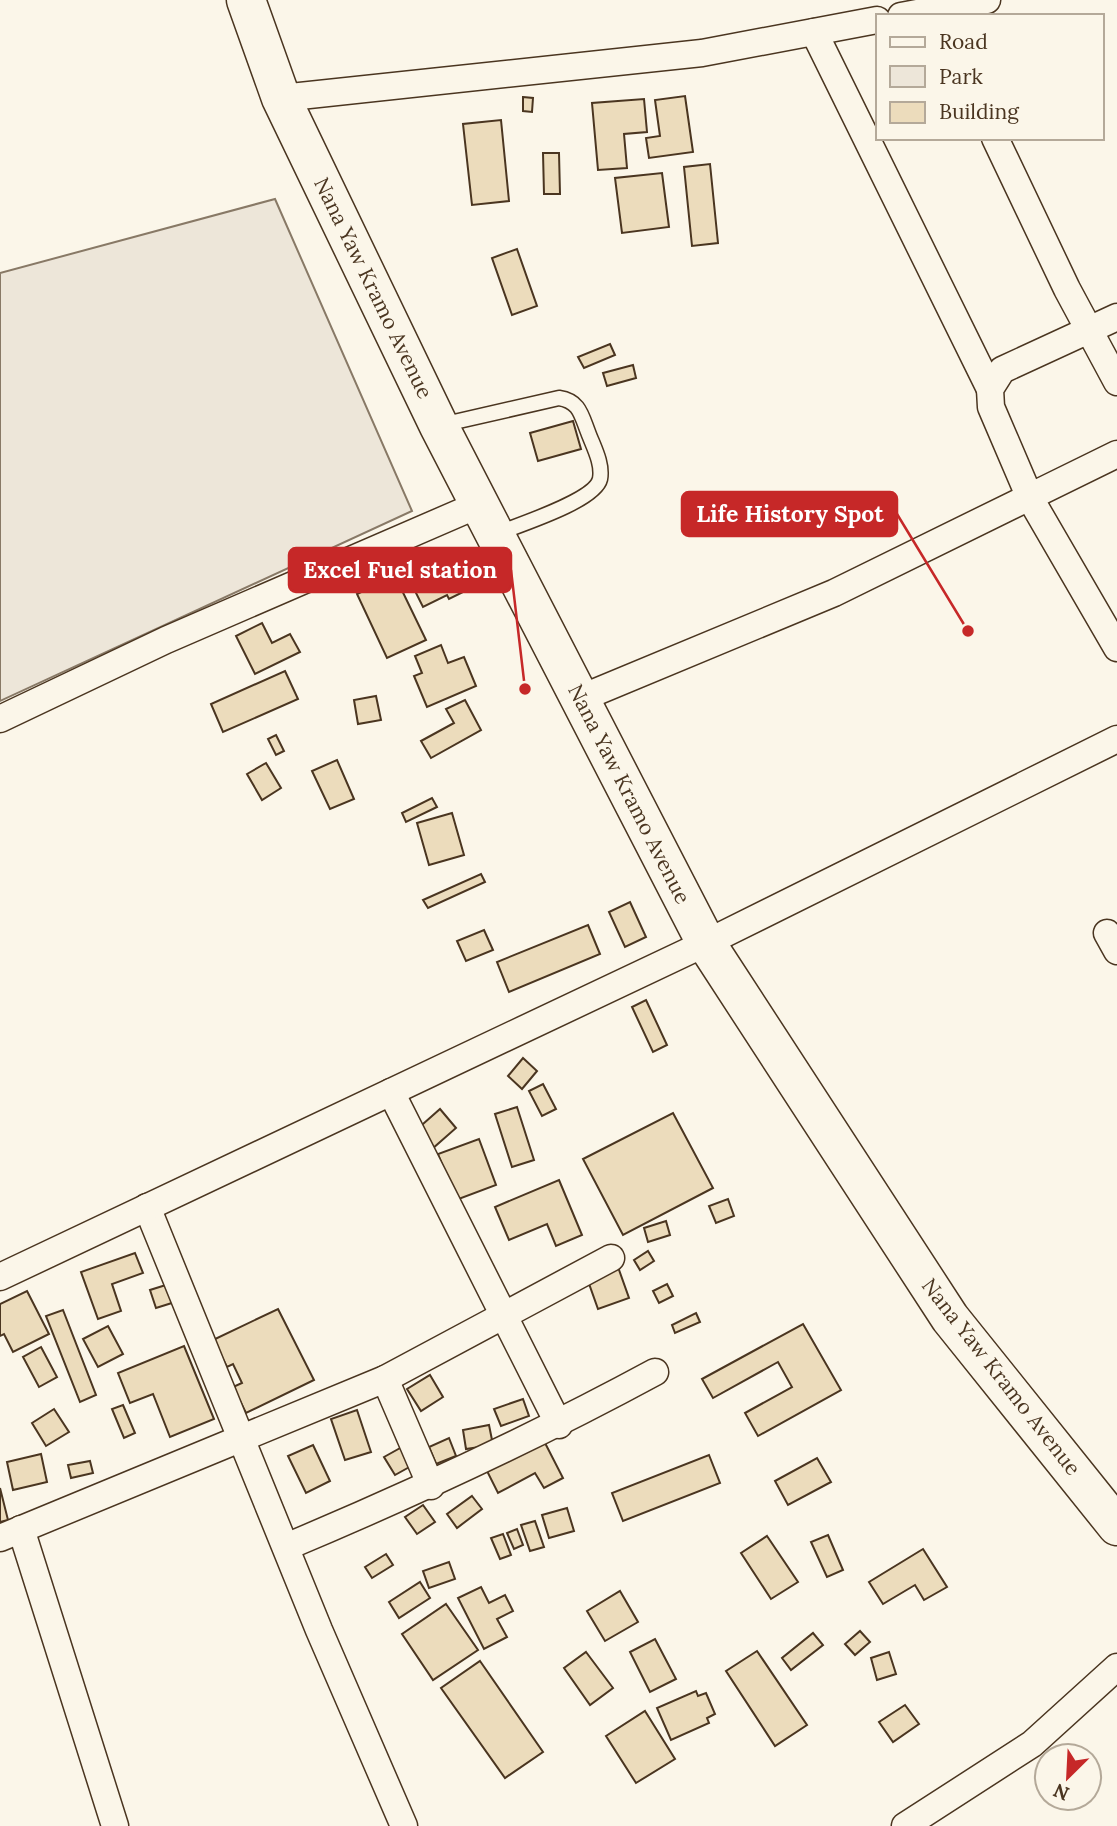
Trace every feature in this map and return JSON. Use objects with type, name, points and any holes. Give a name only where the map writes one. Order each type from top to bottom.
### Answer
[{"type":"main road","name":"Nana Yaw Kramo Avenue","points":[[246,0],[281,98],[439,426],[706,943],[950,1318],[1117,1526]]},
{"type":"street","points":[[936,13],[988,0]]},
{"type":"street","points":[[281,98],[702,52],[876,20]]},
{"type":"street","points":[[814,32],[990,390],[990,407],[1030,498],[1117,648]]},
{"type":"street","points":[[996,140],[1089,331],[1117,382]]},
{"type":"street","points":[[990,390],[1002,370],[1117,317]]},
{"type":"street","points":[[579,699],[834,593],[1117,454]]},
{"type":"street","points":[[0,719],[166,640],[487,519]]},
{"type":"street","points":[[0,1276],[706,943],[1117,738]]},
{"type":"street","points":[[391,1092],[559,1424]]},
{"type":"street","points":[[147,1207],[404,1826]]},
{"type":"street","points":[[115,1826],[11,1533],[385,1379],[611,1258]]},
{"type":"street","points":[[286,1547],[430,1486],[559,1424],[655,1372]]},
{"type":"street","points":[[385,1379],[430,1486]]},
{"type":"street","points":[[905,1826],[1032,1744],[1117,1667]]},
{"type":"lane","points":[[439,426],[559,398],[570,399],[578,406],[601,466],[600,482],[587,496],[487,519]]},
{"type":"green space","points":[[275,199],[412,511],[0,701],[0,273]]},
{"type":"building","points":[[685,96],[693,152],[649,158],[646,138],[660,136],[655,100]]},
{"type":"building","points":[[523,97],[533,98],[532,112],[523,111]]},
{"type":"building","points":[[644,99],[647,132],[624,134],[627,168],[598,170],[592,103]]},
{"type":"building","points":[[501,120],[509,201],[472,205],[463,124]]},
{"type":"building","points":[[543,153],[559,153],[560,194],[544,194]]},
{"type":"building","points":[[710,164],[718,243],[692,246],[684,167]]},
{"type":"building","points":[[662,173],[669,227],[622,233],[615,178]]},
{"type":"building","points":[[517,249],[537,306],[512,315],[492,258]]},
{"type":"building","points":[[610,344],[615,355],[584,368],[578,357]]},
{"type":"building","points":[[633,365],[636,378],[607,386],[603,373]]},
{"type":"building","points":[[573,421],[581,449],[538,461],[530,433]]},
{"type":"building","points":[[409,546],[415,559],[355,583],[350,570]]},
{"type":"building","points":[[453,569],[465,591],[449,599],[447,595],[423,607],[414,589]]},
{"type":"building","points":[[395,576],[426,640],[387,658],[357,594]]},
{"type":"building","points":[[262,623],[272,643],[290,634],[300,652],[255,674],[236,636]]},
{"type":"building","points":[[441,645],[448,663],[464,657],[476,686],[427,707],[414,676],[422,673],[415,656]]},
{"type":"building","points":[[285,671],[298,699],[223,732],[211,704]]},
{"type":"building","points":[[376,696],[381,720],[358,724],[354,700]]},
{"type":"building","points":[[465,700],[481,730],[431,758],[421,741],[454,723],[446,709]]},
{"type":"building","points":[[276,735],[284,751],[276,755],[268,739]]},
{"type":"building","points":[[337,760],[354,799],[330,809],[312,771]]},
{"type":"building","points":[[266,763],[281,788],[262,800],[247,774]]},
{"type":"building","points":[[432,798],[437,807],[406,822],[402,813]]},
{"type":"building","points":[[452,813],[464,855],[429,865],[417,823]]},
{"type":"building","points":[[481,874],[485,882],[428,908],[423,900]]},
{"type":"building","points":[[630,902],[646,937],[625,947],[609,912]]},
{"type":"building","points":[[588,925],[600,954],[509,992],[497,962]]},
{"type":"building","points":[[484,930],[493,950],[466,961],[457,941]]},
{"type":"building","points":[[646,1000],[667,1045],[653,1052],[632,1007]]},
{"type":"building","points":[[523,1058],[537,1071],[522,1089],[508,1076]]},
{"type":"building","points":[[543,1084],[556,1109],[542,1116],[529,1091]]},
{"type":"building","points":[[517,1107],[534,1160],[512,1167],[495,1114]]},
{"type":"building","points":[[440,1109],[456,1128],[432,1149],[415,1131]]},
{"type":"building","points":[[673,1113],[713,1188],[623,1235],[583,1159]]},
{"type":"building","points":[[479,1139],[496,1185],[456,1200],[438,1154]]},
{"type":"building","points":[[559,1180],[582,1235],[556,1246],[547,1224],[509,1240],[495,1207]]},
{"type":"building","points":[[728,1199],[734,1216],[716,1223],[709,1206]]},
{"type":"building","points":[[666,1221],[670,1235],[648,1242],[644,1228]]},
{"type":"building","points":[[648,1251],[654,1261],[640,1270],[634,1260]]},
{"type":"building","points":[[135,1253],[143,1273],[112,1284],[121,1311],[98,1319],[81,1272]]},
{"type":"building","points":[[618,1267],[629,1298],[598,1309],[587,1278]]},
{"type":"building","points":[[169,1284],[175,1302],[156,1308],[150,1290]]},
{"type":"building","points":[[667,1284],[673,1296],[659,1303],[653,1291]]},
{"type":"building","points":[[27,1291],[49,1334],[13,1352],[4,1334],[0,1336],[0,1304]]},
{"type":"building","points":[[278,1309],[314,1380],[246,1413],[233,1387],[242,1383],[233,1364],[227,1367],[213,1340]]},
{"type":"building","points":[[63,1310],[96,1395],[80,1402],[46,1316]]},
{"type":"building","points":[[696,1313],[700,1322],[675,1333],[672,1325]]},
{"type":"building","points":[[803,1324],[841,1390],[758,1436],[745,1413],[792,1387],[778,1362],[713,1398],[702,1379]]},
{"type":"building","points":[[108,1326],[123,1354],[98,1367],[83,1339]]},
{"type":"building","points":[[184,1346],[214,1419],[170,1437],[153,1394],[130,1403],[118,1373]]},
{"type":"building","points":[[41,1347],[57,1377],[39,1387],[23,1357]]},
{"type":"building","points":[[430,1375],[443,1397],[421,1411],[407,1389]]},
{"type":"building","points":[[523,1399],[529,1416],[501,1426],[494,1409]]},
{"type":"building","points":[[123,1405],[135,1433],[124,1438],[112,1409]]},
{"type":"building","points":[[54,1409],[69,1432],[46,1446],[32,1423]]},
{"type":"building","points":[[357,1410],[371,1452],[345,1460],[331,1419]]},
{"type":"building","points":[[489,1425],[493,1445],[466,1449],[463,1430]]},
{"type":"building","points":[[449,1438],[456,1456],[436,1464],[429,1447]]},
{"type":"building","points":[[544,1441],[563,1478],[544,1488],[535,1473],[498,1493],[487,1471]]},
{"type":"building","points":[[313,1445],[330,1481],[306,1493],[288,1456]]},
{"type":"building","points":[[402,1447],[413,1465],[395,1475],[384,1457]]},
{"type":"building","points":[[41,1454],[47,1482],[13,1490],[7,1462]]},
{"type":"building","points":[[709,1455],[720,1483],[623,1521],[612,1493]]},
{"type":"building","points":[[817,1458],[831,1482],[788,1505],[775,1481]]},
{"type":"building","points":[[90,1461],[93,1473],[71,1478],[68,1465]]},
{"type":"building","points":[[0,1488],[8,1520],[0,1522]]},
{"type":"building","points":[[472,1496],[482,1509],[457,1528],[447,1514]]},
{"type":"building","points":[[423,1505],[435,1522],[417,1534],[405,1517]]},
{"type":"building","points":[[567,1508],[574,1531],[549,1538],[542,1515]]},
{"type":"building","points":[[535,1521],[544,1547],[530,1551],[521,1525]]},
{"type":"building","points":[[517,1529],[523,1545],[514,1549],[507,1533]]},
{"type":"building","points":[[503,1534],[511,1555],[500,1559],[491,1538]]},
{"type":"building","points":[[828,1535],[843,1570],[827,1577],[811,1542]]},
{"type":"building","points":[[767,1536],[798,1582],[771,1599],[741,1553]]},
{"type":"building","points":[[923,1549],[947,1587],[924,1600],[915,1585],[883,1604],[869,1582]]},
{"type":"building","points":[[386,1554],[393,1565],[372,1578],[365,1567]]},
{"type":"building","points":[[449,1562],[455,1579],[429,1588],[423,1571]]},
{"type":"building","points":[[420,1582],[430,1598],[399,1618],[389,1602]]},
{"type":"building","points":[[481,1587],[489,1603],[505,1595],[513,1611],[497,1619],[507,1637],[484,1649],[458,1598]]},
{"type":"building","points":[[620,1591],[638,1622],[605,1641],[587,1611]]},
{"type":"building","points":[[446,1604],[478,1650],[433,1680],[402,1634]]},
{"type":"building","points":[[860,1631],[870,1642],[855,1655],[845,1644]]},
{"type":"building","points":[[813,1633],[823,1645],[791,1670],[782,1658]]},
{"type":"building","points":[[655,1639],[676,1679],[650,1692],[630,1652]]},
{"type":"building","points":[[757,1651],[807,1725],[775,1746],[726,1671]]},
{"type":"building","points":[[586,1652],[613,1688],[590,1705],[564,1668]]},
{"type":"building","points":[[889,1652],[896,1674],[877,1680],[871,1658]]},
{"type":"building","points":[[480,1661],[543,1752],[505,1778],[441,1688]]},
{"type":"building","points":[[696,1691],[698,1696],[706,1693],[715,1714],[707,1718],[709,1723],[671,1740],[657,1708]]},
{"type":"building","points":[[905,1705],[919,1724],[893,1742],[879,1722]]},
{"type":"building","points":[[645,1711],[675,1759],[636,1783],[606,1736]]},
{"type":"place","name":"Life History Spot","points":[[968,631]]},
{"type":"place","name":"Excel Fuel station","points":[[525,689]]}]
